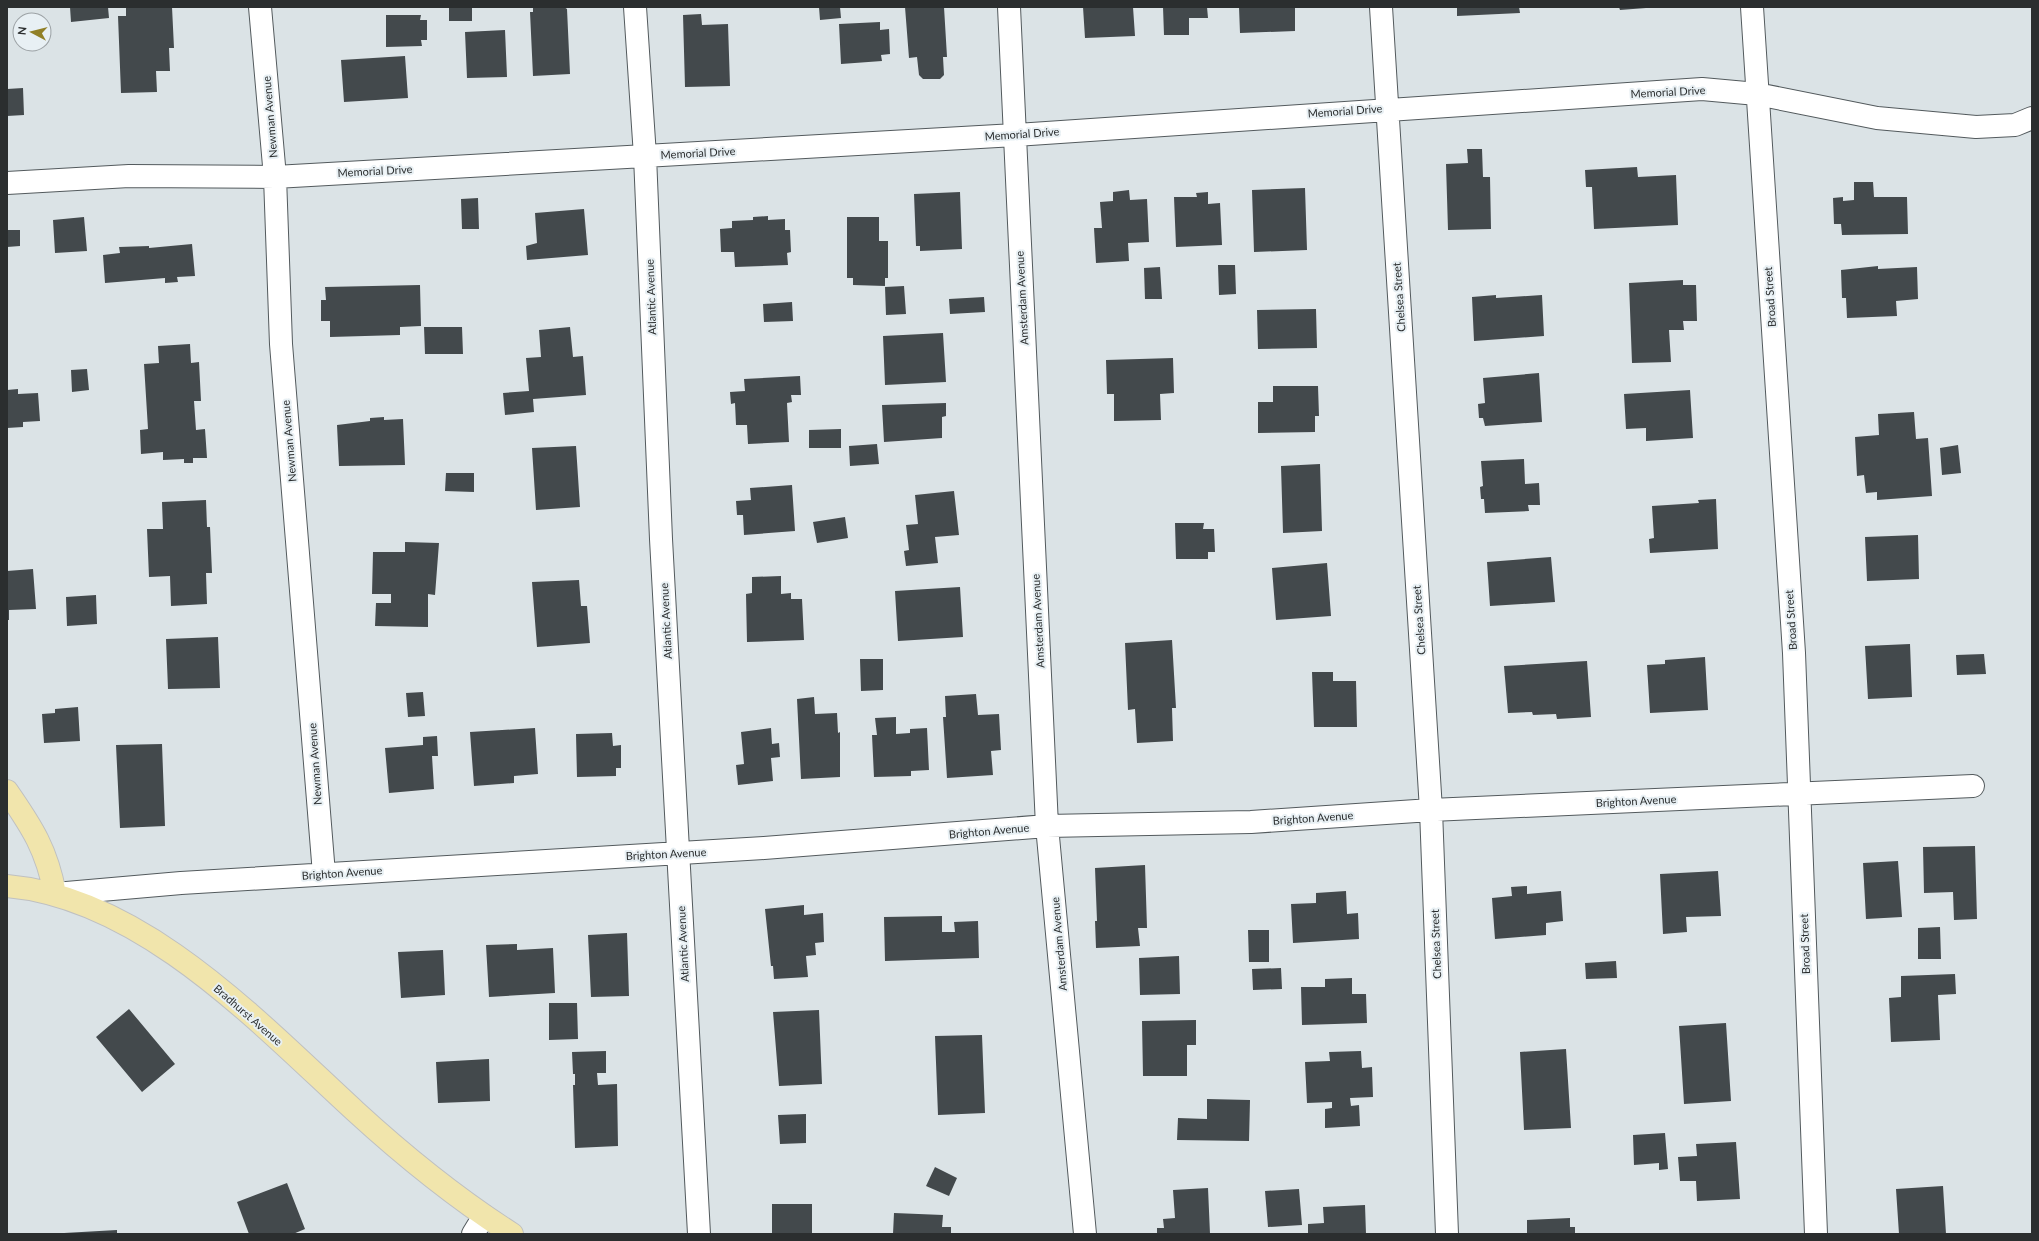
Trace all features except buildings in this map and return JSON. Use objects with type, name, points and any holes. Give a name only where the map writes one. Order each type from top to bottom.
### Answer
[{"type":"main road","points":[[7,791],[28,822],[41,845],[50,868],[55,894]]},
{"type":"main road","name":"Brighton Avenue","points":[[7,886],[55,894]]},
{"type":"main road","name":"Bradhurst Avenue","points":[[55,894],[117,919],[153,940],[189,966],[234,1001],[420,1168],[484,1216],[512,1234]]},
{"type":"street","name":"Newman Avenue","points":[[260,7],[275,177],[281,344],[324,874]]},
{"type":"street","name":"Atlantic Avenue","points":[[635,7],[645,156],[661,538],[699,1234]]},
{"type":"street","name":"Amsterdam Avenue","points":[[1008,7],[1048,826],[1085,1234]]},
{"type":"street","name":"Chelsea Street","points":[[1381,7],[1431,810],[1447,1234]]},
{"type":"street","name":"Broad Street","points":[[1752,7],[1794,653],[1816,1234]]},
{"type":"street","name":"Memorial Drive","points":[[7,183],[129,176],[275,177],[1015,135],[1702,89],[1757,94],[1877,118],[1969,126],[2016,125],[2032,118]]},
{"type":"street","name":"Brighton Avenue","points":[[55,894],[182,883],[678,854],[1048,826],[1251,822],[1431,810],[1973,786]]},
{"type":"street","points":[[473,1234],[484,1216]]}]
